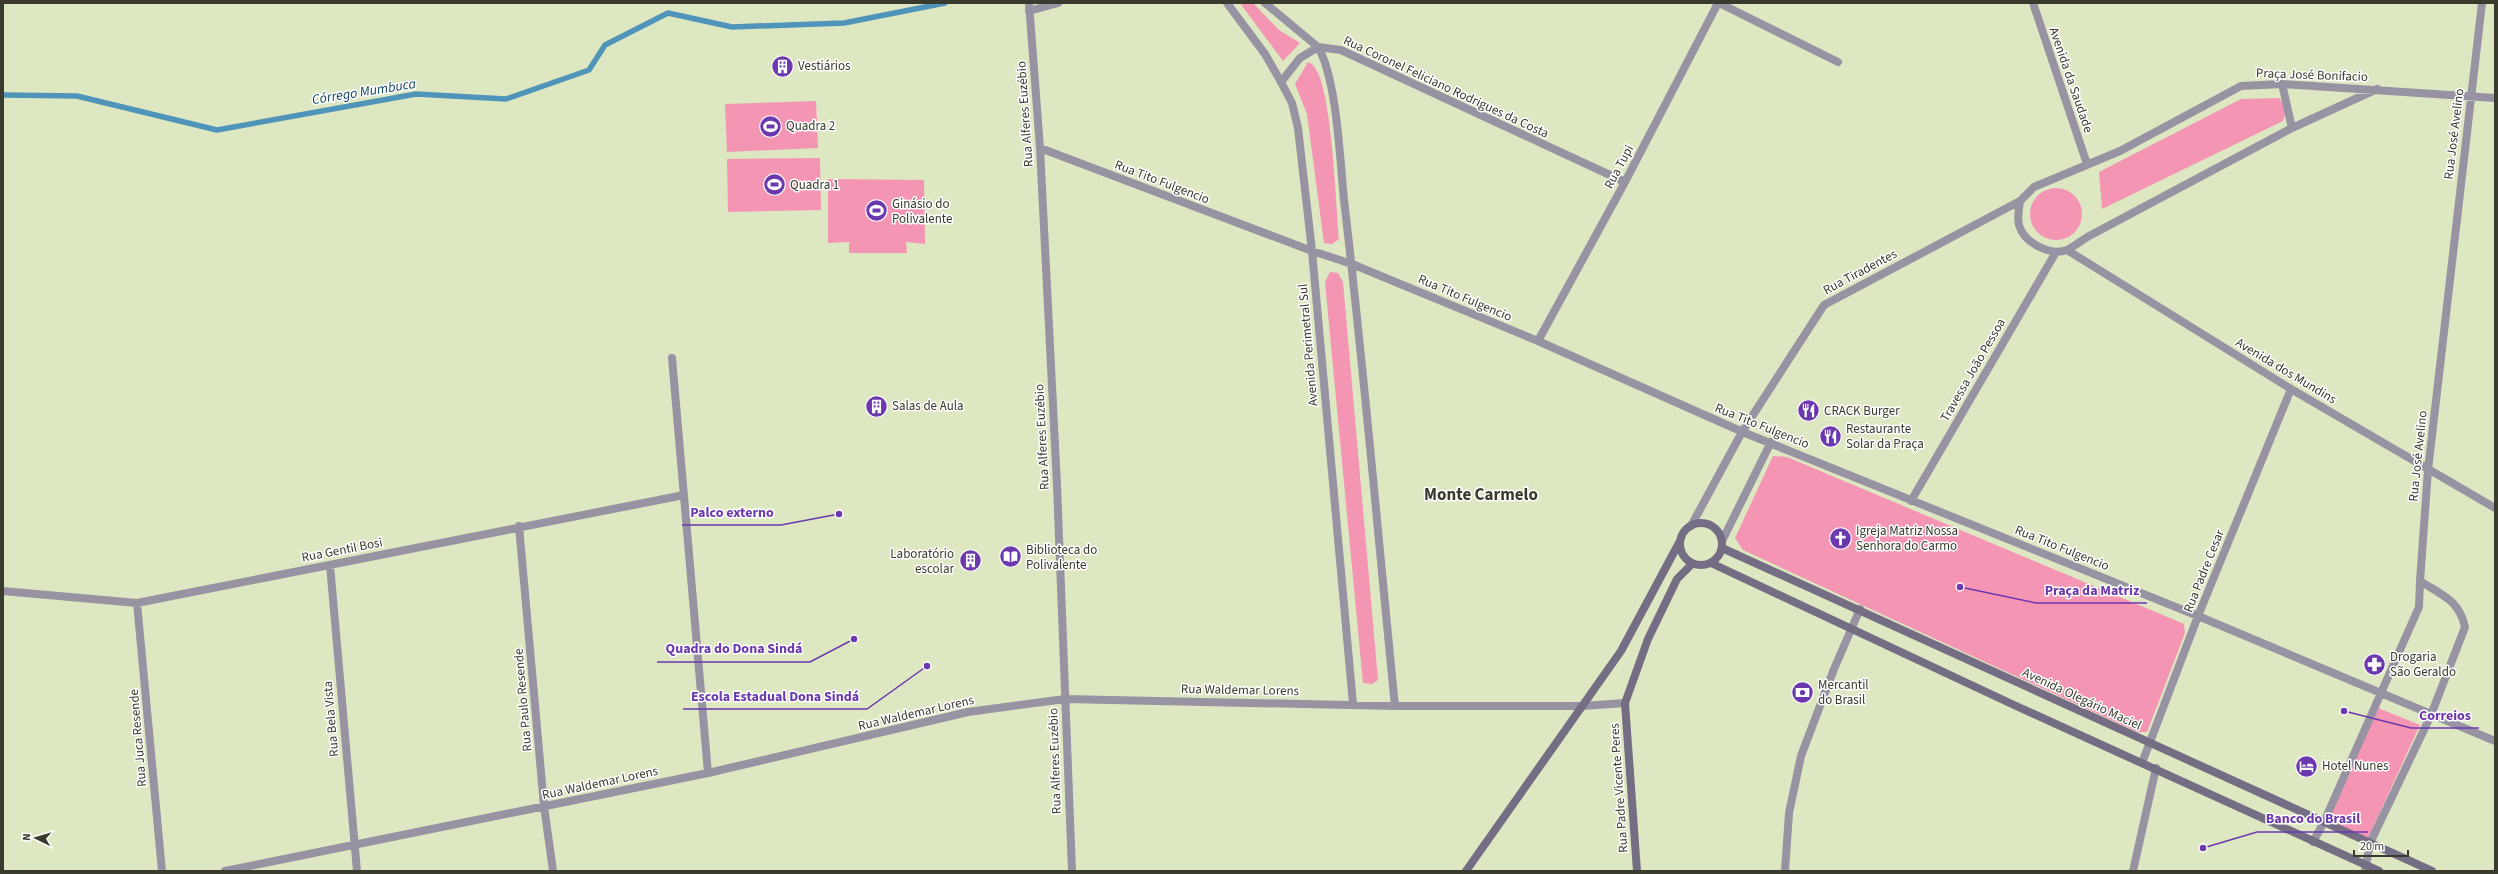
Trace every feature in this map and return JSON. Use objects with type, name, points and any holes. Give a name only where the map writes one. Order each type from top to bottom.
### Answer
[{"type":"main road","points":[[1466,871],[1621,651],[1684,532],[1691,526],[1704,523],[1716,529],[1722,544],[1719,557],[1711,563],[1702,566],[1692,564],[1685,558],[1681,550],[1680,541]]},
{"type":"main road","name":"Avenida Olegário Maciel","points":[[1722,544],[1860,610],[2150,744],[2432,871]]},
{"type":"main road","points":[[1711,563],[2142,763],[2156,768],[2365,868],[2379,871]]},
{"type":"main road","points":[[1625,703],[1648,638],[1677,579],[1692,564]]},
{"type":"main road","name":"Rua Padre Vicente Peres","points":[[1625,703],[1637,871]]},
{"type":"street","points":[[1029,7],[1058,3]]},
{"type":"street","name":"Avenida Perimetral Sul","points":[[1227,3],[1265,54],[1281,82],[1292,103],[1298,128],[1312,251],[1353,704]]},
{"type":"street","name":"Rua Coronel Feliciano Rodrigues da Costa","points":[[1265,3],[1318,46],[1342,50],[1625,182]]},
{"type":"street","points":[[1718,3],[1838,62]]},
{"type":"street","name":"Rua Tupi","points":[[1538,341],[1625,182],[1718,3]]},
{"type":"street","name":"Avenida da Saudade","points":[[2033,3],[2087,164]]},
{"type":"street","name":"Rua José Avelino","points":[[2312,842],[2324,822],[2419,607],[2428,470],[2470,95],[2482,3]]},
{"type":"street","name":"Rua Alferes Euzébio","points":[[1029,7],[1040,148],[1057,485],[1072,871]]},
{"type":"street","points":[[1281,82],[1300,58],[1318,46],[1324,57],[1332,91],[1352,264],[1395,706]]},
{"type":"street","points":[[2282,84],[2292,128]]},
{"type":"street","name":"Praça José Bonifacio","points":[[2282,84],[2376,89],[2292,128],[2091,235],[2067,250],[2056,252],[2041,248],[2026,238],[2020,226],[2020,201],[2034,187],[2120,151],[2241,86],[2282,84]]},
{"type":"street","points":[[2376,89],[2495,98]]},
{"type":"street","name":"Rua Tito Fulgencio","points":[[1040,148],[1312,251],[1352,264],[1538,341],[1742,432],[1772,442],[1911,501],[2198,616],[2495,741]]},
{"type":"street","name":"Rua Tiradentes","points":[[1691,526],[1742,432],[1824,305],[2020,201]]},
{"type":"street","name":"Avenida dos Mundins","points":[[2067,250],[2291,389],[2495,508]]},
{"type":"street","name":"Travessa João Pessoa","points":[[1911,501],[2056,252]]},
{"type":"street","points":[[672,358],[708,773]]},
{"type":"street","name":"Rua Padre Cesar","points":[[2142,763],[2198,616],[2291,389]]},
{"type":"street","points":[[1722,544],[1772,442]]},
{"type":"street","name":"Rua Gentil Bosi","points":[[3,592],[137,603],[519,526],[684,495]]},
{"type":"street","name":"Rua Paulo Resende","points":[[519,526],[544,806],[553,871]]},
{"type":"street","name":"Rua Bela Vista","points":[[330,565],[357,871]]},
{"type":"street","points":[[2365,868],[2370,843],[2431,715],[2465,626],[2462,612],[2454,602],[2420,581]]},
{"type":"street","name":"Rua Juca Resende","points":[[137,603],[162,871]]},
{"type":"street","points":[[1785,871],[1789,813],[1801,756],[1851,628],[1860,610]]},
{"type":"street","name":"Rua Waldemar Lorens","points":[[225,871],[708,773],[968,712],[1065,699],[1395,706],[1582,706],[1625,703]]},
{"type":"street","points":[[2133,871],[2156,768]]},
{"type":"shaded area","points":[[1240,3],[1253,3],[1279,30],[1300,43],[1283,61]]},
{"type":"shaded area","points":[[1308,62],[1312,64],[1321,80],[1326,99],[1335,176],[1339,239],[1332,244],[1324,243],[1307,114],[1295,84]]},
{"type":"shaded area","points":[[2279,98],[2285,108],[2283,121],[2102,209],[2099,172],[2241,99]]},
{"type":"shaded area","name":"Quadra 2","points":[[816,101],[818,148],[727,152],[725,104]]},
{"type":"shaded area","name":"Quadra 1","points":[[820,158],[821,210],[728,212],[727,159]]},
{"type":"shaded area","name":"Ginásio do Polivalente","points":[[828,179],[924,180],[925,244],[906,242],[907,253],[849,253],[849,242],[828,243]]},
{"type":"shaded area","points":[[2056,188],[2066,190],[2074,196],[2080,204],[2082,214],[2080,224],[2074,232],[2066,238],[2056,240],[2046,238],[2038,232],[2032,224],[2030,214],[2032,204],[2038,196],[2046,190]]},
{"type":"shaded area","points":[[1330,272],[1338,273],[1343,282],[1378,680],[1372,684],[1363,683],[1325,282]]},
{"type":"shaded area","points":[[1773,456],[1787,457],[2184,624],[2185,633],[2147,732],[2137,732],[1743,550],[1735,538]]},
{"type":"shaded area","points":[[2378,708],[2420,725],[2368,838],[2329,820]]},
{"type":"waterway","name":"Córrego Mumbuca","points":[[3,95],[77,96],[217,130],[416,94],[506,99],[589,70],[605,45],[668,13],[732,27],[844,23],[945,3]]},
{"type":"place","name":"Vestiários","points":[[783,66]]},
{"type":"place","name":"Quadra 2","points":[[771,126]]},
{"type":"place","name":"Quadra 1","points":[[774,185]]},
{"type":"place","name":"Ginásio do Polivalente","points":[[876,211]]},
{"type":"place","name":"Salas de Aula","points":[[877,406]]},
{"type":"place","name":"CRACK Burger","points":[[1808,411]]},
{"type":"place","name":"Restaurante Solar da Praça","points":[[1830,436]]},
{"type":"place","name":"Palco externo","points":[[839,514]]},
{"type":"place","name":"Igreja Matriz Nossa Senhora do Carmo","points":[[1841,538]]},
{"type":"place","name":"Biblioteca do Polivalente","points":[[1011,557]]},
{"type":"place","name":"Laboratório escolar","points":[[970,561]]},
{"type":"place","name":"Praça da Matriz","points":[[1960,587]]},
{"type":"place","name":"Quadra do Dona Sindá","points":[[854,639]]},
{"type":"place","name":"Drogaria São Geraldo","points":[[2374,664]]},
{"type":"place","name":"Escola Estadual Dona Sindá","points":[[927,666]]},
{"type":"place","name":"Mercantil do Brasil","points":[[1803,692]]},
{"type":"place","name":"Correios","points":[[2344,711]]},
{"type":"place","name":"Hotel Nunes","points":[[2306,766]]},
{"type":"place","name":"Banco do Brasil","points":[[2203,848]]},
{"type":"district","name":"Monte Carmelo","points":[[1481,495]]}]
